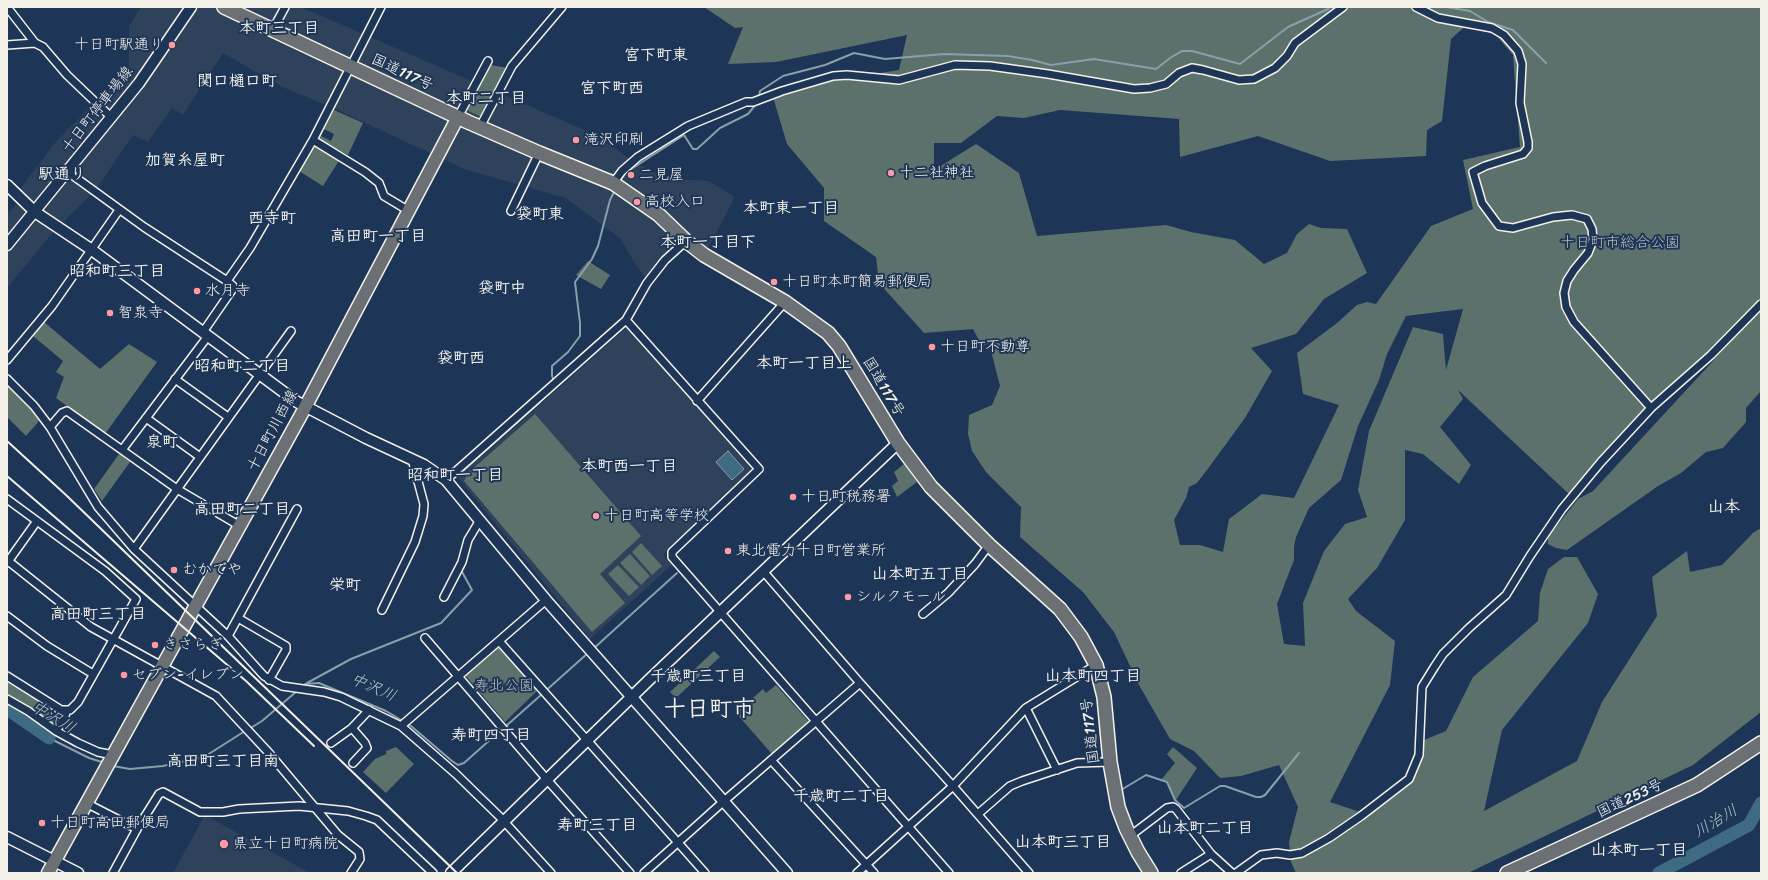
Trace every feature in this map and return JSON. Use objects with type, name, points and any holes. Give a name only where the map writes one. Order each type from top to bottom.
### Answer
[{"type":"highway","name":"国道117号","points":[[224,7],[272,31],[480,127],[612,182],[659,215],[686,241],[704,255],[784,302],[824,330],[839,346],[898,443],[931,487],[989,545],[1060,609],[1081,637],[1096,665],[1104,697],[1110,762],[1118,807],[1138,852],[1152,873]]},
{"type":"highway","name":"国道253号","points":[[1507,873],[1697,785],[1761,743]]},
{"type":"main road","name":"十日町川西線","points":[[86,803],[163,667],[305,407],[458,117]]},
{"type":"main road","points":[[48,873],[86,803]]},
{"type":"street","points":[[7,7],[35,43],[43,47],[67,75],[112,118]]},
{"type":"street","name":"十日町停車場線","points":[[7,244],[112,118],[139,83],[191,7]]},
{"type":"street","points":[[272,31],[285,7]]},
{"type":"street","points":[[227,281],[250,248],[313,140],[381,7]]},
{"type":"street","points":[[480,127],[512,66],[562,7]]},
{"type":"street","points":[[612,182],[638,157],[688,126],[746,102],[752,102],[782,91],[833,76],[847,75],[899,80],[955,65],[990,66],[1134,89],[1150,88],[1166,84],[1179,72],[1192,68],[1239,80],[1254,78],[1276,68],[1287,56],[1295,43],[1343,7]]},
{"type":"street","points":[[1416,7],[1438,18],[1492,28],[1504,35],[1518,51],[1522,64],[1520,103],[1528,148],[1523,154],[1485,166],[1473,172],[1482,203],[1499,226],[1513,228],[1553,217],[1572,214],[1587,219],[1592,229],[1593,240],[1588,253],[1574,270],[1567,282],[1564,293],[1566,307],[1574,322],[1651,408]]},
{"type":"street","points":[[7,45],[35,43]]},
{"type":"street","points":[[458,117],[488,61]]},
{"type":"street","points":[[313,140],[365,172],[379,183],[384,196],[409,211]]},
{"type":"street","points":[[511,211],[540,153]]},
{"type":"street","points":[[68,172],[119,210],[233,286],[206,334],[176,379],[122,450]]},
{"type":"street","points":[[7,185],[35,212],[92,250],[305,407],[424,465],[446,480],[546,600],[787,873]]},
{"type":"street","points":[[7,360],[52,306],[119,210]]},
{"type":"street","points":[[446,480],[626,320],[647,283],[665,260],[686,241]]},
{"type":"street","points":[[697,401],[784,302]]},
{"type":"street","points":[[1236,873],[1261,855],[1277,853],[1290,855],[1302,853],[1330,838],[1409,779],[1419,755],[1422,687],[1443,654],[1506,595],[1562,509],[1601,462],[1651,408],[1711,355],[1761,304]]},
{"type":"street","points":[[626,320],[759,469],[672,552],[672,557],[949,873]]},
{"type":"street","points":[[134,549],[291,331]]},
{"type":"street","points":[[7,379],[34,406],[50,427],[98,507],[134,549],[228,636],[269,680],[282,686],[324,692],[341,697],[400,726],[456,774],[504,821],[551,873]]},
{"type":"street","points":[[176,379],[228,417]]},
{"type":"street","points":[[50,427],[62,413],[67,411],[177,489],[240,526]]},
{"type":"street","points":[[146,418],[200,457]]},
{"type":"street","points":[[450,873],[898,443]]},
{"type":"street","points":[[382,610],[415,542],[424,516],[424,504],[412,459]]},
{"type":"street","points":[[7,498],[106,571],[136,599],[78,702],[70,710],[61,710],[7,676]]},
{"type":"street","points":[[228,636],[297,509]]},
{"type":"street","points":[[444,597],[462,562],[468,540],[480,520]]},
{"type":"street","points":[[37,521],[7,561],[91,627],[216,696],[269,753],[338,835],[359,852],[360,859],[351,873]]},
{"type":"street","points":[[923,614],[948,593],[975,564],[989,545]]},
{"type":"street","points":[[763,571],[860,683],[1029,873]]},
{"type":"street","points":[[400,726],[546,600]]},
{"type":"street","points":[[7,616],[47,646],[93,674]]},
{"type":"street","points":[[238,618],[286,646],[286,650],[269,680]]},
{"type":"street","points":[[425,638],[547,780],[630,873]]},
{"type":"street","points":[[499,641],[705,873]]},
{"type":"street","points":[[857,873],[953,786],[1026,708],[1096,665]]},
{"type":"street","points":[[644,873],[724,801],[860,683]]},
{"type":"street","points":[[7,699],[28,711],[56,731],[98,752],[113,756]]},
{"type":"street","points":[[1026,708],[1057,770]]},
{"type":"street","points":[[56,731],[64,719],[67,710]]},
{"type":"street","points":[[331,743],[352,728],[368,710]]},
{"type":"street","points":[[352,728],[365,743],[367,748],[353,763]]},
{"type":"street","points":[[771,760],[874,873]]},
{"type":"street","points":[[978,814],[1010,786],[1077,763],[1110,762]]},
{"type":"street","points":[[113,873],[137,829],[159,794],[164,792],[200,812],[314,806],[348,811],[377,820],[434,873]]},
{"type":"street","points":[[86,803],[137,829]]},
{"type":"street","points":[[1130,836],[1167,808],[1173,807],[1211,854],[1232,873]]},
{"type":"street","points":[[7,837],[78,873]]},
{"type":"street","points":[[1180,873],[1211,854]]},
{"type":"shaded area","points":[[141,7],[301,7],[596,135],[634,162],[666,178],[709,181],[735,197],[702,260],[686,248],[663,268],[651,283],[637,267],[620,238],[565,198],[464,169],[333,108],[280,86],[223,53],[183,115],[172,108],[148,142],[133,135],[95,191],[54,231],[7,288],[7,214],[19,201],[18,192],[54,144],[119,80],[129,67],[129,26]]},
{"type":"shaded area","name":"十日町高等学校","points":[[627,327],[753,468],[663,555],[672,565],[590,639],[458,478]]},
{"type":"shaded area","points":[[728,451],[744,469],[732,480],[716,462]]},
{"type":"shaded area","name":"県立十日町病院","points":[[205,815],[310,873],[173,873]]},
{"type":"green space","name":"十日町市総合公園","points":[[704,7],[1761,7],[1761,298],[1569,494],[1458,390],[1463,399],[1440,427],[1471,465],[1459,484],[1423,454],[1405,450],[1405,520],[1377,568],[1348,599],[1356,611],[1395,641],[1390,685],[1330,802],[1363,813],[1413,781],[1424,740],[1446,731],[1473,677],[1538,621],[1540,593],[1548,569],[1564,557],[1577,557],[1598,594],[1588,623],[1502,730],[1484,811],[1577,761],[1602,702],[1657,616],[1652,577],[1687,551],[1690,572],[1722,565],[1753,533],[1761,528],[1761,712],[1693,765],[1468,873],[1296,873],[1291,862],[1289,842],[1298,807],[1279,765],[1241,776],[1220,778],[1194,751],[1170,739],[1139,685],[1114,632],[1083,592],[1020,537],[1021,507],[986,472],[972,451],[968,434],[969,415],[992,405],[1000,386],[989,343],[982,346],[973,329],[924,333],[879,283],[876,257],[824,221],[824,188],[787,144],[773,97],[825,82],[899,70],[907,35],[776,62],[728,64],[743,27],[735,28]],"holes":[[[1470,22],[1493,32],[1513,55],[1520,147],[1463,160],[1473,209],[1431,226],[1376,304],[1367,302],[1357,305],[1337,323],[1297,353],[1303,394],[1339,405],[1294,498],[1262,494],[1229,519],[1223,552],[1200,545],[1180,545],[1174,520],[1186,498],[1189,487],[1197,483],[1245,418],[1272,371],[1251,348],[1296,334],[1324,299],[1367,273],[1347,229],[1321,228],[1309,224],[1297,234],[1287,253],[1264,264],[1235,240],[1191,232],[1166,225],[1037,236],[1019,173],[976,144],[934,170],[934,143],[961,143],[997,116],[1024,118],[1060,110],[1179,119],[1180,157],[1258,136],[1330,161],[1426,156],[1427,130],[1442,121],[1451,39]],[[1463,309],[1446,370],[1443,334],[1413,327],[1369,431],[1358,490],[1367,517],[1345,524],[1324,551],[1303,603],[1305,646],[1284,644],[1277,604],[1294,560],[1296,537],[1309,508],[1341,480],[1358,426],[1379,380],[1387,354],[1406,316]]]},
{"type":"green space","points":[[491,65],[508,68],[481,117],[467,110]]},
{"type":"green space","points":[[334,110],[363,123],[348,155],[319,139],[323,131],[321,136],[331,141],[334,134],[324,129]]},
{"type":"green space","points":[[316,144],[340,159],[323,186],[299,171]]},
{"type":"green space","points":[[588,261],[610,275],[601,289],[576,275]]},
{"type":"green space","points":[[1761,309],[1761,391],[1746,408],[1746,422],[1723,448],[1706,452],[1681,473],[1658,486],[1567,550],[1556,548],[1548,544],[1548,537],[1578,499],[1593,491]]},
{"type":"green space","points":[[44,322],[100,369],[129,344],[157,362],[105,434],[56,398],[64,377],[56,372],[63,361],[33,336]]},
{"type":"green space","points":[[7,385],[27,402],[39,421],[26,436],[7,417]]},
{"type":"green space","points":[[535,414],[641,536],[600,574],[625,603],[592,632],[464,481],[468,473]]},
{"type":"green space","points":[[119,454],[130,462],[102,501],[94,489]]},
{"type":"green space","points":[[904,464],[917,482],[897,497],[892,486],[898,481],[894,472]]},
{"type":"green space","points":[[641,543],[662,566],[652,575],[632,552]]},
{"type":"green space","points":[[630,554],[650,576],[641,585],[620,563]]},
{"type":"green space","points":[[618,565],[639,587],[629,596],[608,574]]},
{"type":"green space","name":"寿北公園","points":[[499,645],[538,690],[505,722],[465,675]]},
{"type":"green space","points":[[714,651],[720,657],[678,696],[675,697],[670,692]]},
{"type":"green space","points":[[7,680],[60,713],[61,718],[55,725],[51,725],[7,696]]},
{"type":"green space","points":[[776,685],[809,722],[772,754],[736,713],[763,689],[766,693]]},
{"type":"green space","points":[[396,747],[414,764],[386,793],[363,772],[375,759],[386,754],[386,751]]},
{"type":"green space","points":[[1173,747],[1197,768],[1176,800],[1167,781],[1161,780],[1175,763],[1167,754]]},
{"type":"waterway","points":[[759,97],[760,91],[783,76],[825,65],[854,53],[885,59],[944,54],[1008,56],[1051,65],[1094,59],[1156,69],[1182,51],[1192,51],[1240,64],[1288,27],[1328,9],[1329,7]]},
{"type":"waterway","points":[[1446,7],[1470,11],[1488,22],[1513,30],[1546,63]]},
{"type":"waterway","points":[[620,181],[625,173],[684,135],[693,149],[697,149],[720,128],[748,114],[757,103]]},
{"type":"waterway","points":[[554,381],[552,376],[552,366],[568,352],[580,336],[575,282],[592,259],[598,246],[610,200],[615,190]]},
{"type":"waterway","points":[[463,471],[540,402]]},
{"type":"waterway","points":[[307,683],[351,659],[441,623],[472,590],[461,570]]},
{"type":"waterway","name":"中沢川","points":[[593,649],[677,573]]},
{"type":"waterway","name":"中沢川","points":[[505,727],[588,653]]},
{"type":"waterway","name":"中沢川","points":[[302,687],[305,684],[319,683],[386,711],[411,726],[458,765],[464,763],[501,730]]},
{"type":"waterway","name":"中沢川","points":[[249,729],[262,721],[297,691]]},
{"type":"waterway","name":"中沢川","points":[[7,709],[49,738]]},
{"type":"waterway","name":"中沢川","points":[[113,766],[130,769],[163,766],[204,757],[245,731]]},
{"type":"waterway","name":"中沢川","points":[[49,738],[89,758],[105,763]]},
{"type":"waterway","points":[[1121,790],[1146,775],[1167,782],[1175,800],[1184,808],[1220,786],[1225,786],[1256,797],[1261,797],[1265,795],[1299,753]]},
{"type":"waterway","name":"川治川","points":[[1659,873],[1749,825],[1761,803]]},
{"type":"railway","points":[[7,441],[66,495],[457,873]]},
{"type":"railway","points":[[7,476],[246,681],[314,746]]},
{"type":"place","name":"十日町駅通り","points":[[172,45]]},
{"type":"place","name":"滝沢印刷","points":[[576,140]]},
{"type":"place","name":"十二社神社","points":[[891,173]]},
{"type":"place","name":"二見屋","points":[[631,175]]},
{"type":"place","name":"高校入口","points":[[637,202]]},
{"type":"place","name":"十日町本町簡易郵便局","points":[[774,282]]},
{"type":"place","name":"水月寺","points":[[197,291]]},
{"type":"place","name":"智泉寺","points":[[110,313]]},
{"type":"place","name":"十日町不動尊","points":[[932,347]]},
{"type":"place","name":"十日町税務署","points":[[793,497]]},
{"type":"place","name":"十日町高等学校","points":[[596,516]]},
{"type":"place","name":"東北電力十日町営業所","points":[[728,551]]},
{"type":"place","name":"むかでや","points":[[174,570]]},
{"type":"place","name":"シルクモール","points":[[848,597]]},
{"type":"place","name":"きさらぎ","points":[[155,645]]},
{"type":"place","name":"セブン-イレブン","points":[[124,675]]},
{"type":"place","name":"十日町高田郵便局","points":[[42,823]]},
{"type":"place","name":"県立十日町病院","points":[[224,844]]},
{"type":"district","name":"本町三丁目","points":[[279,29]]},
{"type":"district","name":"宮下町東","points":[[656,56]]},
{"type":"district","name":"関口樋口町","points":[[237,82]]},
{"type":"district","name":"宮下町西","points":[[612,89]]},
{"type":"district","name":"本町二丁目","points":[[486,99]]},
{"type":"district","name":"加賀糸屋町","points":[[185,161]]},
{"type":"district","name":"駅通り","points":[[62,175]]},
{"type":"district","name":"本町東一丁目","points":[[791,209]]},
{"type":"district","name":"袋町東","points":[[540,215]]},
{"type":"district","name":"西寺町","points":[[272,219]]},
{"type":"district","name":"高田町一丁目","points":[[378,237]]},
{"type":"district","name":"本町一丁目下","points":[[708,243]]},
{"type":"district","name":"昭和町三丁目","points":[[117,272]]},
{"type":"district","name":"袋町中","points":[[502,289]]},
{"type":"district","name":"袋町西","points":[[461,359]]},
{"type":"district","name":"本町一丁目上","points":[[804,364]]},
{"type":"district","name":"昭和町二丁目","points":[[242,367]]},
{"type":"district","name":"泉町","points":[[162,443]]},
{"type":"district","name":"本町西一丁目","points":[[629,467]]},
{"type":"district","name":"昭和町一丁目","points":[[455,476]]},
{"type":"district","name":"山本","points":[[1724,508]]},
{"type":"district","name":"高田町二丁目","points":[[242,510]]},
{"type":"district","name":"山本町五丁目","points":[[920,575]]},
{"type":"district","name":"栄町","points":[[345,586]]},
{"type":"district","name":"高田町三丁目","points":[[98,615]]},
{"type":"district","name":"千歳町三丁目","points":[[698,677]]},
{"type":"district","name":"山本町四丁目","points":[[1093,677]]},
{"type":"district","name":"十日町市","points":[[709,710]]},
{"type":"district","name":"寿町四丁目","points":[[491,736]]},
{"type":"district","name":"高田町三丁目南","points":[[223,762]]},
{"type":"district","name":"千歳町二丁目","points":[[841,797]]},
{"type":"district","name":"寿町三丁目","points":[[597,826]]},
{"type":"district","name":"山本町二丁目","points":[[1205,829]]},
{"type":"district","name":"山本町三丁目","points":[[1063,843]]},
{"type":"district","name":"山本町一丁目","points":[[1639,851]]}]
